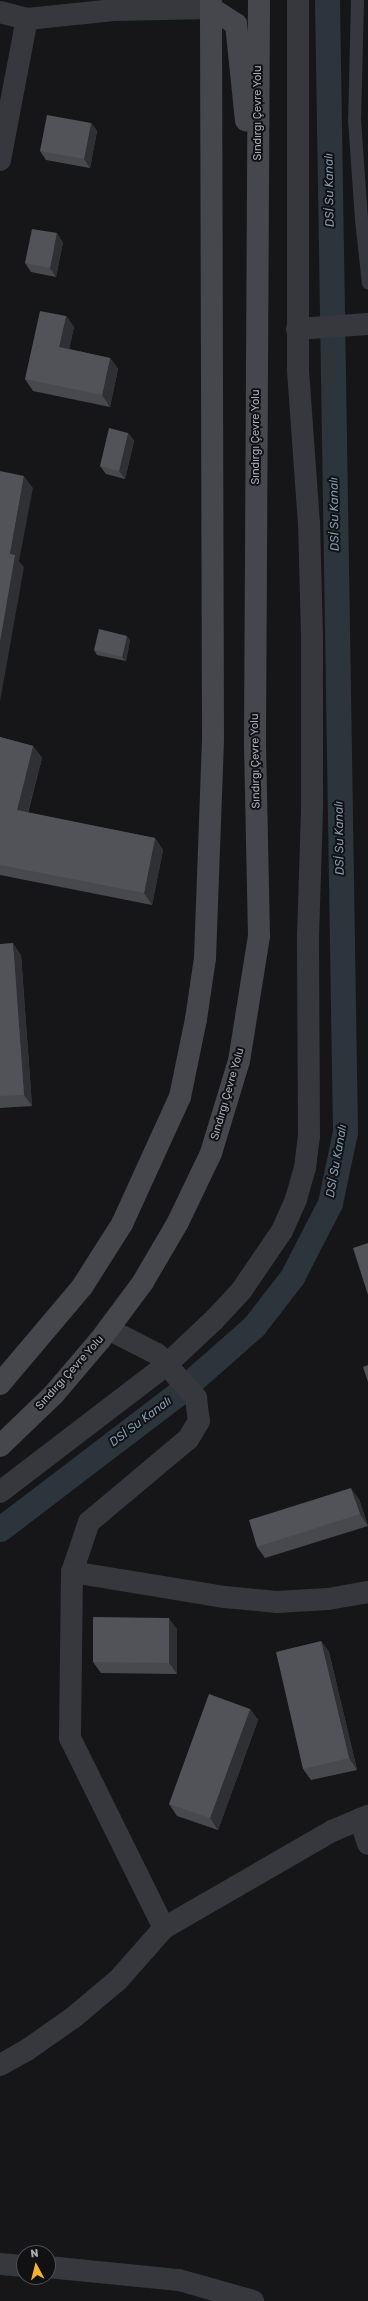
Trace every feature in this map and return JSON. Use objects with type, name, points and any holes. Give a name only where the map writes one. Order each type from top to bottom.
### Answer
[{"type":"main road","name":"Sındırgı Çevre Yolu","points":[[0,1446],[54,1394],[108,1329],[143,1282],[174,1229],[211,1153],[239,1061],[253,984],[259,936],[260,889],[254,740],[259,0]]},
{"type":"main road","points":[[211,4],[236,24],[258,230]]},
{"type":"main road","points":[[0,1384],[82,1287],[122,1224],[180,1097],[196,1019],[206,943],[213,738],[211,4]]},
{"type":"street","points":[[0,1492],[169,1369],[241,1291],[282,1231],[296,1199],[309,1136],[308,937],[312,808],[312,583],[300,414],[307,328],[298,0]]},
{"type":"street","points":[[0,12],[28,19],[114,10],[211,4]]},
{"type":"street","points":[[0,160],[28,19]]},
{"type":"street","points":[[307,328],[358,326]]},
{"type":"street","points":[[108,1329],[157,1354],[196,1398],[199,1421],[188,1439],[89,1522],[72,1572],[70,1738],[164,1928]]},
{"type":"street","points":[[72,1572],[225,1597],[277,1602],[328,1599],[368,1592]]},
{"type":"street","points":[[0,2065],[27,2050],[74,2017],[113,1985],[164,1928],[332,1831],[364,1818],[368,1844]]},
{"type":"street","points":[[0,2264],[16,2265]]},
{"type":"street","points":[[56,2268],[179,2280],[254,2301]]},
{"type":"lane","points":[[357,0],[354,119],[364,216],[368,283]]},
{"type":"building","points":[[47,115],[91,123],[84,159],[40,151]]},
{"type":"building","points":[[32,229],[57,233],[50,268],[25,263]]},
{"type":"building","points":[[40,311],[66,316],[59,347],[110,358],[102,395],[25,379]]},
{"type":"building","points":[[109,428],[128,433],[119,471],[100,466]]},
{"type":"building","points":[[0,471],[24,476],[10,554],[15,555],[0,642]]},
{"type":"building","points":[[99,629],[127,636],[122,657],[94,650]]},
{"type":"building","points":[[0,737],[33,746],[17,810],[155,838],[144,893],[0,865]]},
{"type":"building","points":[[13,943],[24,1095],[0,1096],[0,944]]},
{"type":"building","points":[[368,1243],[368,1295],[353,1248]]},
{"type":"building","points":[[368,1365],[368,1382],[363,1367]]},
{"type":"building","points":[[351,1488],[360,1514],[257,1547],[249,1520]]},
{"type":"building","points":[[93,1617],[169,1618],[169,1663],[93,1662]]},
{"type":"building","points":[[321,1641],[349,1758],[303,1769],[276,1652]]},
{"type":"building","points":[[209,1694],[250,1709],[210,1818],[169,1804]]},
{"type":"waterway","name":"DSİ Su Kanalı","points":[[0,1529],[177,1394],[254,1326],[292,1277],[330,1203],[345,1132],[327,0]]}]
